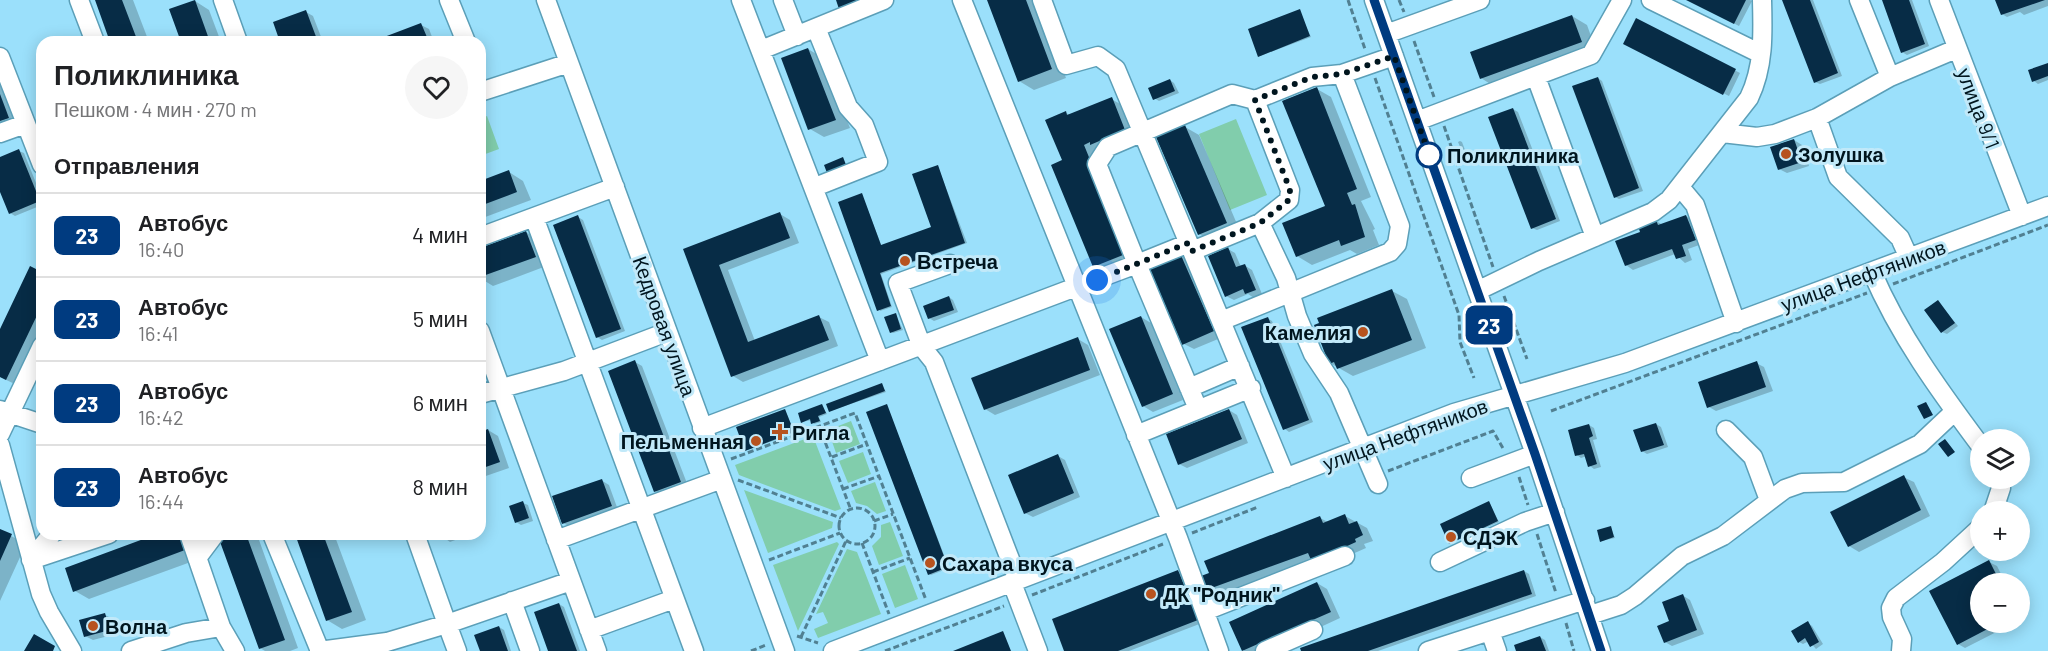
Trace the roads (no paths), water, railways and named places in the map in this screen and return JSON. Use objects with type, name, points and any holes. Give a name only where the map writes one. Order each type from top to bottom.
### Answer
[{"type":"street","points":[[79,0],[93,36]]},
{"type":"street","points":[[223,0],[236,36]]},
{"type":"street","points":[[449,0],[464,36]]},
{"type":"street","name":"Кедровая улица","points":[[546,0],[785,651]]},
{"type":"street","points":[[741,0],[815,187],[880,361]]},
{"type":"street","points":[[783,0],[798,36]]},
{"type":"street","points":[[761,51],[884,0]]},
{"type":"street","points":[[962,0],[1171,522],[1219,651]]},
{"type":"street","points":[[1042,0],[1066,65],[1098,56],[1116,69],[1251,388],[1286,478]]},
{"type":"street","points":[[1374,0],[1535,454],[1601,651]]},
{"type":"street","points":[[1386,34],[1480,0]]},
{"type":"street","points":[[1417,121],[1591,55],[1622,0]]},
{"type":"street","points":[[1651,0],[1761,54]]},
{"type":"street","points":[[1477,291],[1653,212],[1680,187],[1749,98],[1758,80],[1762,0]]},
{"type":"street","points":[[1859,0],[1890,77]]},
{"type":"street","name":"улица 9/1","points":[[1939,0],[2022,216]]},
{"type":"street","points":[[815,187],[878,162],[864,125],[848,106],[816,28]]},
{"type":"street","points":[[1722,133],[1757,137],[1775,134],[1816,118],[1890,77],[1956,49]]},
{"type":"street","points":[[1198,409],[1097,164],[1108,147],[1232,94],[1255,100],[1312,77],[1342,74],[1394,56]]},
{"type":"street","points":[[0,57],[36,151]]},
{"type":"street","points":[[486,86],[569,63]]},
{"type":"street","points":[[1221,321],[1390,252],[1401,234],[1400,226],[1342,74]]},
{"type":"street","points":[[1536,77],[1594,237]]},
{"type":"street","points":[[702,428],[922,347],[1137,264],[1260,223],[1289,200],[1290,190],[1255,100]]},
{"type":"street","points":[[1816,118],[1838,177],[1900,238],[1909,258]]},
{"type":"street","points":[[0,133],[25,124]]},
{"type":"street","points":[[486,235],[615,187]]},
{"type":"street","points":[[1680,187],[1695,205],[1736,323]]},
{"type":"street","name":"улица Нефтяников","points":[[833,651],[1454,413],[1586,376],[1736,323],[1876,280],[1909,258],[2048,206]]},
{"type":"street","points":[[534,217],[694,651]]},
{"type":"street","points":[[1260,223],[1313,354],[1339,393],[1378,484]]},
{"type":"street","points":[[950,264],[898,283],[922,347],[934,362],[1038,651]]},
{"type":"street","points":[[1876,280],[1918,358],[1970,431]]},
{"type":"street","points":[[486,392],[586,363],[668,332]]},
{"type":"street","points":[[934,362],[941,339]]},
{"type":"street","points":[[486,347],[597,651]]},
{"type":"street","points":[[0,434],[5,412],[36,357]]},
{"type":"street","points":[[1189,388],[1240,366]]},
{"type":"street","points":[[1136,435],[1251,388]]},
{"type":"street","points":[[1428,651],[1561,608],[1621,605],[1682,556],[1723,536],[1769,500],[1793,485],[1844,482],[1905,453],[1930,437],[1955,411]]},
{"type":"street","points":[[5,412],[36,421]]},
{"type":"street","points":[[1726,430],[1753,458],[1769,500]]},
{"type":"street","points":[[0,445],[31,560],[49,612],[72,651]]},
{"type":"street","points":[[1471,478],[1535,454]]},
{"type":"street","points":[[556,540],[722,479]]},
{"type":"street","points":[[1440,561],[1532,519],[1555,512]]},
{"type":"street","points":[[1901,651],[1902,639],[1892,617],[1891,608],[1896,598],[1943,562],[1970,537]]},
{"type":"street","points":[[31,560],[47,540]]},
{"type":"street","points":[[31,560],[90,540]]},
{"type":"street","points":[[191,540],[220,627],[235,651]]},
{"type":"street","points":[[197,558],[210,540]]},
{"type":"street","points":[[274,540],[320,651],[387,642],[571,581]]},
{"type":"street","points":[[417,540],[457,651]]},
{"type":"street","points":[[1205,611],[1345,556]]},
{"type":"street","points":[[589,630],[674,599]]},
{"type":"street","points":[[512,601],[530,651]]},
{"type":"street","points":[[131,651],[166,646],[186,633],[220,627]]},
{"type":"street","points":[[1265,651],[1313,630]]},
{"type":"street","points":[[1490,631],[1497,651]]},
{"type":"place","name":"Золушка","points":[[1786,154]]},
{"type":"place","name":"Поликлиника","points":[[1429,155]]},
{"type":"place","name":"Встреча","points":[[905,261]]},
{"type":"place","name":"Камелия","points":[[1363,332]]},
{"type":"place","name":"Ригла","points":[[780,432]]},
{"type":"place","name":"Пельменная","points":[[756,441]]},
{"type":"place","name":"СДЭК","points":[[1451,537]]},
{"type":"place","name":"Сахара вкуса","points":[[930,563]]},
{"type":"place","name":"ДК \"Родник\"","points":[[1151,594]]},
{"type":"place","name":"Волна","points":[[93,626]]}]
